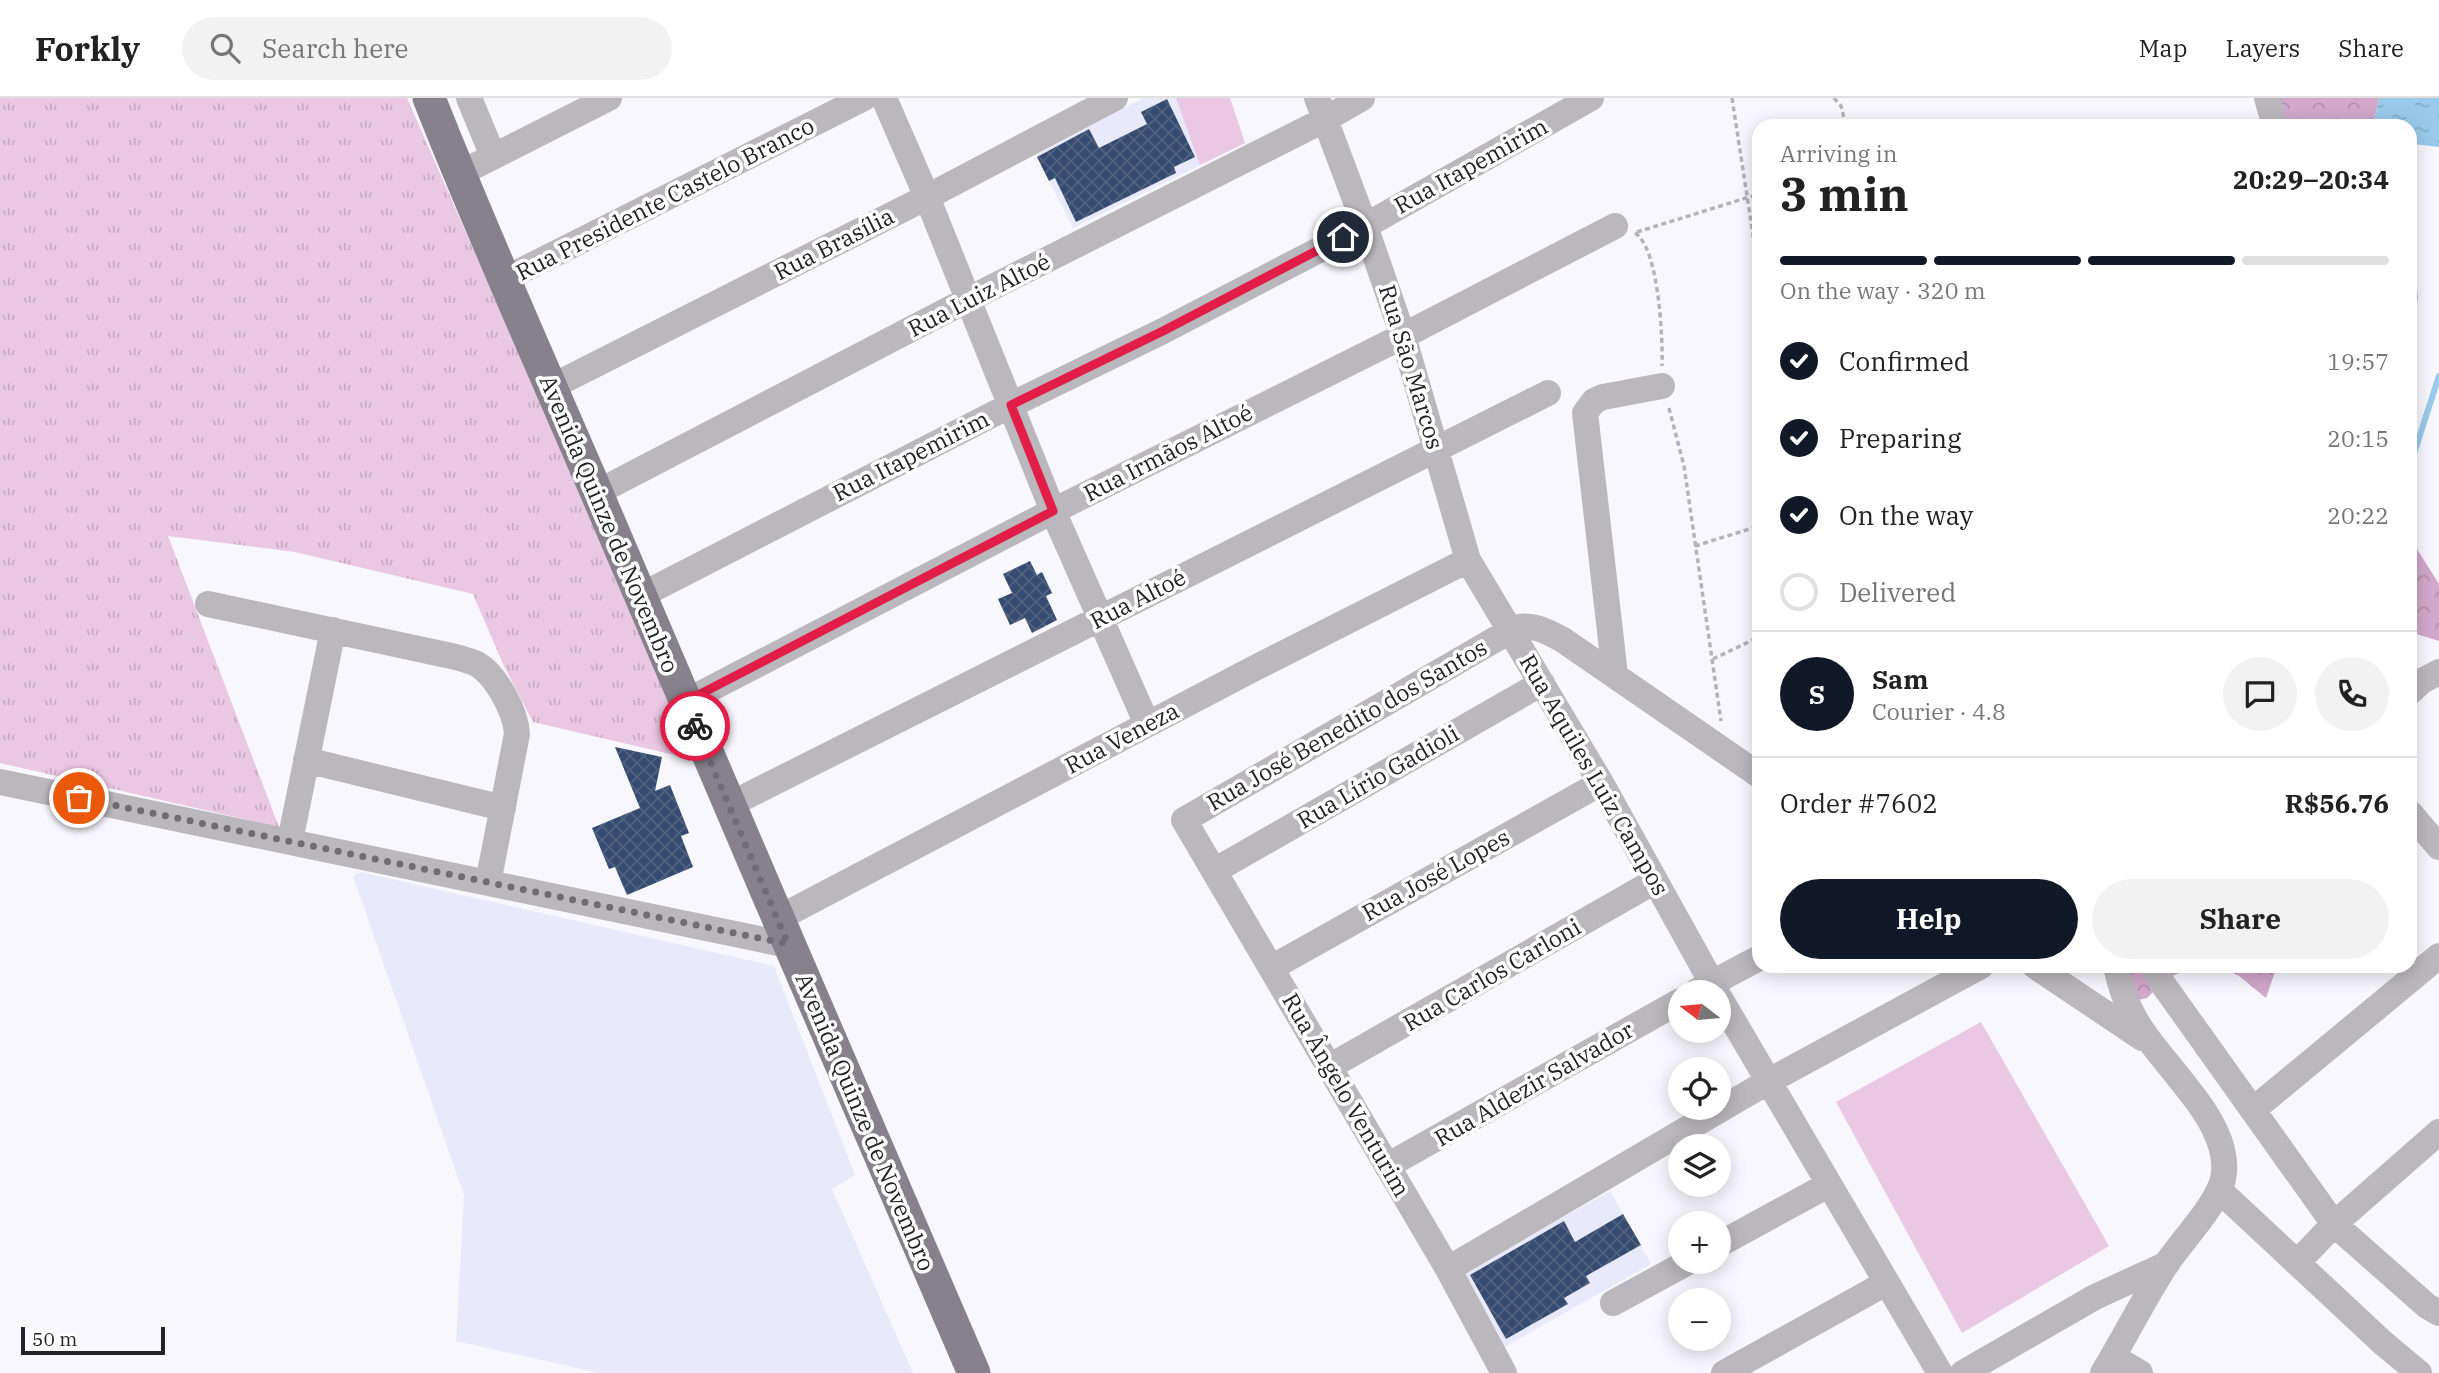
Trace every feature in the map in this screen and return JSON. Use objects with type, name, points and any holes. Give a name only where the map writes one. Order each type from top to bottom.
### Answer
[{"type":"main road","name":"Avenida Quinze de Novembro","points":[[429,98],[503,280],[974,1373]]},
{"type":"street","points":[[468,98],[493,156]]},
{"type":"street","points":[[459,174],[609,98]]},
{"type":"street","name":"Rua Presidente Castelo Branco","points":[[503,280],[864,98]]},
{"type":"street","points":[[884,98],[927,197],[1053,511],[1147,724]]},
{"type":"street","name":"Rua Brasília","points":[[551,387],[927,197],[1115,98]]},
{"type":"street","name":"Rua Luiz Altoé","points":[[596,493],[967,300],[1321,109],[1362,98]]},
{"type":"street","name":"Rua Itapemirim","points":[[640,596],[1365,226],[1591,98]]},
{"type":"street","points":[[2267,98],[2273,119]]},
{"type":"street","name":"Rua São Marcos","points":[[1321,109],[1403,336],[1468,560]]},
{"type":"street","name":"Rua Irmãos Altoé","points":[[685,702],[1053,511],[1403,336],[1625,230]]},
{"type":"street","points":[[1615,675],[1586,414],[1594,401],[1603,397],[1662,386]]},
{"type":"street","name":"Rua Altoé","points":[[729,806],[1548,393]]},
{"type":"street","name":"Rua Aquiles Luiz Campos","points":[[1468,560],[1601,783],[1655,881],[1704,980]]},
{"type":"street","name":"Rua Veneza","points":[[783,932],[1147,724],[1468,560]]},
{"type":"street","points":[[208,604],[456,657],[475,663],[489,675],[508,702],[516,724],[514,748],[488,883]]},
{"type":"street","points":[[1510,631],[1525,626],[1546,631],[1615,675],[1752,770]]},
{"type":"street","points":[[290,841],[333,630]]},
{"type":"street","name":"Rua José Benedito dos Santos","points":[[1184,820],[1510,631]]},
{"type":"street","points":[[2417,686],[2439,672]]},
{"type":"street","name":"Rua Lírio Gadioli","points":[[1214,871],[1542,683]]},
{"type":"street","points":[[306,761],[502,808]]},
{"type":"street","points":[[0,782],[488,883],[783,932]]},
{"type":"street","name":"Rua José Lopes","points":[[1271,968],[1601,783]]},
{"type":"street","name":"Rua Ângelo Venturim","points":[[1184,820],[1448,1269],[1504,1373]]},
{"type":"street","points":[[2417,821],[2439,847]]},
{"type":"street","name":"Rua Carlos Carloni","points":[[1329,1067],[1655,881]]},
{"type":"street","points":[[2254,1109],[2439,956]]},
{"type":"street","points":[[1726,980],[1752,963]]},
{"type":"street","points":[[1448,1269],[1769,1081],[1968,973]]},
{"type":"street","points":[[2045,973],[2149,1043]]},
{"type":"street","points":[[2118,973],[2128,1008],[2149,1043],[2187,1088],[2210,1121],[2219,1142],[2224,1165],[2221,1185],[2167,1264],[2108,1365],[2140,1373]]},
{"type":"street","points":[[2157,973],[2334,1224],[2427,1306],[2439,1313]]},
{"type":"street","name":"Rua Aldezir Salvador","points":[[1387,1166],[1668,1008]]},
{"type":"street","name":"Rua Aquiles Luiz Campos","points":[[1731,1023],[1769,1081],[1940,1373]]},
{"type":"street","points":[[2297,1264],[2334,1224],[2439,1132]]},
{"type":"street","points":[[1731,1238],[1828,1185]]},
{"type":"street","points":[[2221,1185],[2297,1264],[2419,1373]]},
{"type":"street","points":[[1964,1373],[2095,1297],[2167,1264]]},
{"type":"street","points":[[1613,1303],[1668,1273]]},
{"type":"street","points":[[1724,1373],[1886,1283]]},
{"type":"path","points":[[1732,98],[1752,229]]},
{"type":"path","points":[[1834,98],[1841,106],[1844,119]]},
{"type":"path","points":[[1625,230],[1752,196]]},
{"type":"path","points":[[1625,230],[1640,236],[1657,294],[1663,345],[1662,386],[1678,436],[1684,466],[1724,751]]},
{"type":"path","points":[[1695,546],[1752,528]]},
{"type":"path","points":[[1713,659],[1752,640]]},
{"type":"shaded area","points":[[1143,98],[1230,98],[1245,143],[1073,228],[1036,155]]},
{"type":"shaded area","points":[[361,872],[774,966],[855,1175],[832,1189],[913,1373],[600,1373],[456,1341],[464,1195],[353,876]]},
{"type":"shaded area","points":[[1610,1191],[1651,1264],[1503,1348],[1462,1274]]},
{"type":"green space","points":[[0,98],[407,98],[600,539],[692,759],[533,722],[503,664],[473,594],[295,552],[168,536],[279,827],[0,763]]},
{"type":"green space","points":[[1176,98],[1230,98],[1245,143],[1200,165]]},
{"type":"green space","points":[[2273,98],[2379,98],[2374,119],[2281,119]]},
{"type":"green space","points":[[2417,549],[2439,584],[2439,641],[2417,634]]},
{"type":"green space","points":[[2114,973],[2180,973],[2167,978],[2147,998],[2128,1002]]},
{"type":"green space","points":[[2233,973],[2275,973],[2266,998]]},
{"type":"green space","points":[[1981,1022],[2109,1246],[1962,1333],[1836,1102]]},
{"type":"water","points":[[2379,98],[2439,98],[2439,147],[2417,144],[2417,119],[2374,119]]},
{"type":"building","points":[[1167,99],[1195,157],[1174,167],[1176,173],[1076,222],[1055,178],[1049,181],[1037,157],[1089,129],[1099,148],[1147,124],[1141,112]]},
{"type":"building","points":[[1030,561],[1037,575],[1042,572],[1052,593],[1046,596],[1057,620],[1032,633],[1025,618],[1010,625],[998,599],[1012,593],[1003,574]]},
{"type":"building","points":[[615,747],[662,757],[655,791],[670,785],[689,833],[681,836],[693,867],[627,895],[615,867],[609,869],[592,828],[640,808]]},
{"type":"building","points":[[1623,1214],[1641,1245],[1586,1276],[1590,1283],[1564,1298],[1568,1304],[1506,1339],[1470,1275],[1564,1221],[1575,1242]]},
{"type":"waterway","points":[[2417,444],[2439,376]]},
{"type":"way so far","points":[[79,798],[788,944],[695,726]]},
{"type":"route","points":[[695,726],[685,702],[1053,511],[1011,405],[1163,331],[1343,237]]}]
